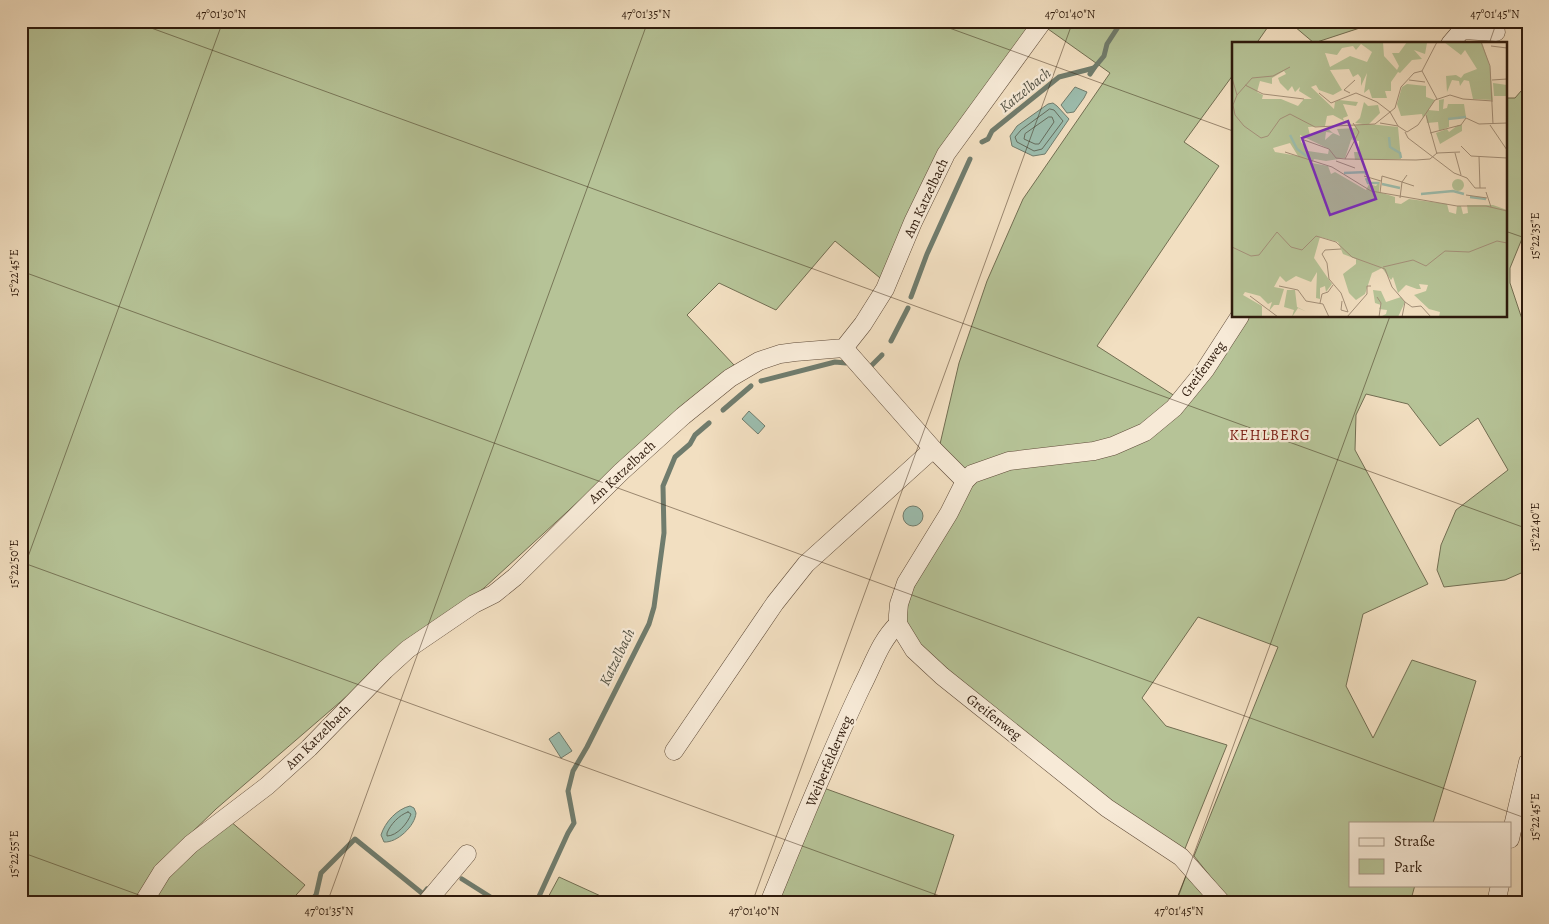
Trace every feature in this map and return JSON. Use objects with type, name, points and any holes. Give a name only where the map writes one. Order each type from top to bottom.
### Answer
[{"type":"street","name":"Am Katzelbach","points":[[143,903],[162,872],[191,844],[267,786],[309,748],[378,676],[408,649],[466,609],[494,594],[516,577],[621,472],[683,416],[730,378],[759,361],[780,354],[844,348],[863,324],[885,289],[913,222],[946,154],[1043,21]]},
{"type":"street","points":[[1452,42],[1462,30],[1496,32]]},
{"type":"street","name":"Greifenweg","points":[[965,481],[972,474],[1009,461],[1094,451],[1114,446],[1145,432],[1174,408],[1199,377],[1239,318]]},
{"type":"street","points":[[844,348],[933,449],[965,481],[949,513],[906,583],[899,604],[898,624]]},
{"type":"street","points":[[674,751],[775,603],[806,564],[933,449]]},
{"type":"street","name":"Greifenweg","points":[[898,624],[914,650],[942,676],[1107,808],[1181,857],[1222,903]]},
{"type":"street","name":"Weiberfelderweg","points":[[769,903],[847,718],[880,648],[889,633],[898,624]]},
{"type":"street","points":[[1512,830],[1528,762]]},
{"type":"street","points":[[426,903],[467,854]]},
{"type":"street","points":[[1496,903],[1500,886]]},
{"type":"green space","points":[[21,21],[1272,21],[1257,42],[1232,42],[1232,76],[1184,142],[1219,166],[1097,346],[1178,398],[1151,420],[1112,440],[965,471],[940,444],[959,363],[987,281],[1023,199],[1110,73],[1041,24],[946,154],[885,282],[835,241],[776,310],[719,283],[687,315],[734,365],[675,413],[484,588],[390,659],[216,809],[155,868],[133,903],[21,903]]},
{"type":"green space","points":[[1288,21],[1381,21],[1317,42],[1313,42]]},
{"type":"green space","points":[[1528,83],[1528,224],[1510,268],[1510,283],[1528,337],[1528,570],[1505,580],[1444,587],[1437,570],[1441,545],[1456,510],[1508,470],[1478,418],[1440,446],[1408,404],[1366,394],[1356,415],[1355,450],[1428,584],[1363,614],[1346,686],[1373,738],[1412,660],[1476,681],[1433,822],[1349,822],[1349,886],[1415,886],[1410,903],[1229,903],[1222,891],[1194,856],[1278,647],[1198,617],[1142,698],[1166,726],[1227,745],[1184,851],[1105,797],[1016,727],[914,641],[905,625],[903,607],[973,480],[1009,466],[1159,429],[1195,396],[1245,318],[1506,318],[1506,98],[1515,98]]},
{"type":"green space","points":[[821,787],[954,835],[932,903],[773,903]]},
{"type":"green space","points":[[223,815],[305,885],[289,903],[150,903],[155,894]]},
{"type":"green space","points":[[1187,873],[1211,903],[1175,903]]},
{"type":"green space","points":[[559,877],[616,903],[545,903]]},
{"type":"water","points":[[1075,87],[1087,92],[1074,112],[1067,113],[1061,105]]},
{"type":"water","points":[[1053,103],[1069,119],[1045,154],[1033,156],[1012,146],[1010,136],[1017,126],[1048,104]]},
{"type":"water","points":[[749,411],[765,426],[758,434],[742,419]]},
{"type":"water","points":[[909,506],[917,506],[923,512],[923,520],[917,526],[909,526],[903,520],[903,512]]},
{"type":"water","points":[[559,732],[572,751],[561,758],[549,739]]},
{"type":"water","points":[[410,806],[414,808],[416,813],[409,828],[400,837],[384,842],[381,835],[389,821],[396,813]]},
{"type":"waterway","name":"Katzelbach","points":[[982,142],[988,139],[992,131],[1059,77],[1094,68],[1104,56],[1107,44],[1122,21]]},
{"type":"waterway","name":"Katzelbach","points":[[1090,74],[1094,68]]},
{"type":"waterway","name":"Katzelbach","points":[[911,297],[927,254],[970,159]]},
{"type":"waterway","name":"Katzelbach","points":[[891,341],[908,308]]},
{"type":"waterway","name":"Katzelbach","points":[[871,366],[882,355]]},
{"type":"waterway","name":"Katzelbach","points":[[761,381],[835,362],[846,363]]},
{"type":"waterway","name":"Katzelbach","points":[[723,410],[751,386]]},
{"type":"waterway","name":"Katzelbach","points":[[536,903],[574,823],[568,791],[573,771],[649,624],[654,607],[664,533],[663,486],[675,457],[709,423]]},
{"type":"waterway","name":"Katzelbach","points":[[309,903],[316,895],[321,873],[355,839],[423,894],[427,889]]},
{"type":"waterway","name":"Katzelbach","points":[[462,879],[500,903]]},
{"type":"district","name":"KEHLBERG","points":[[1270,435]]}]
